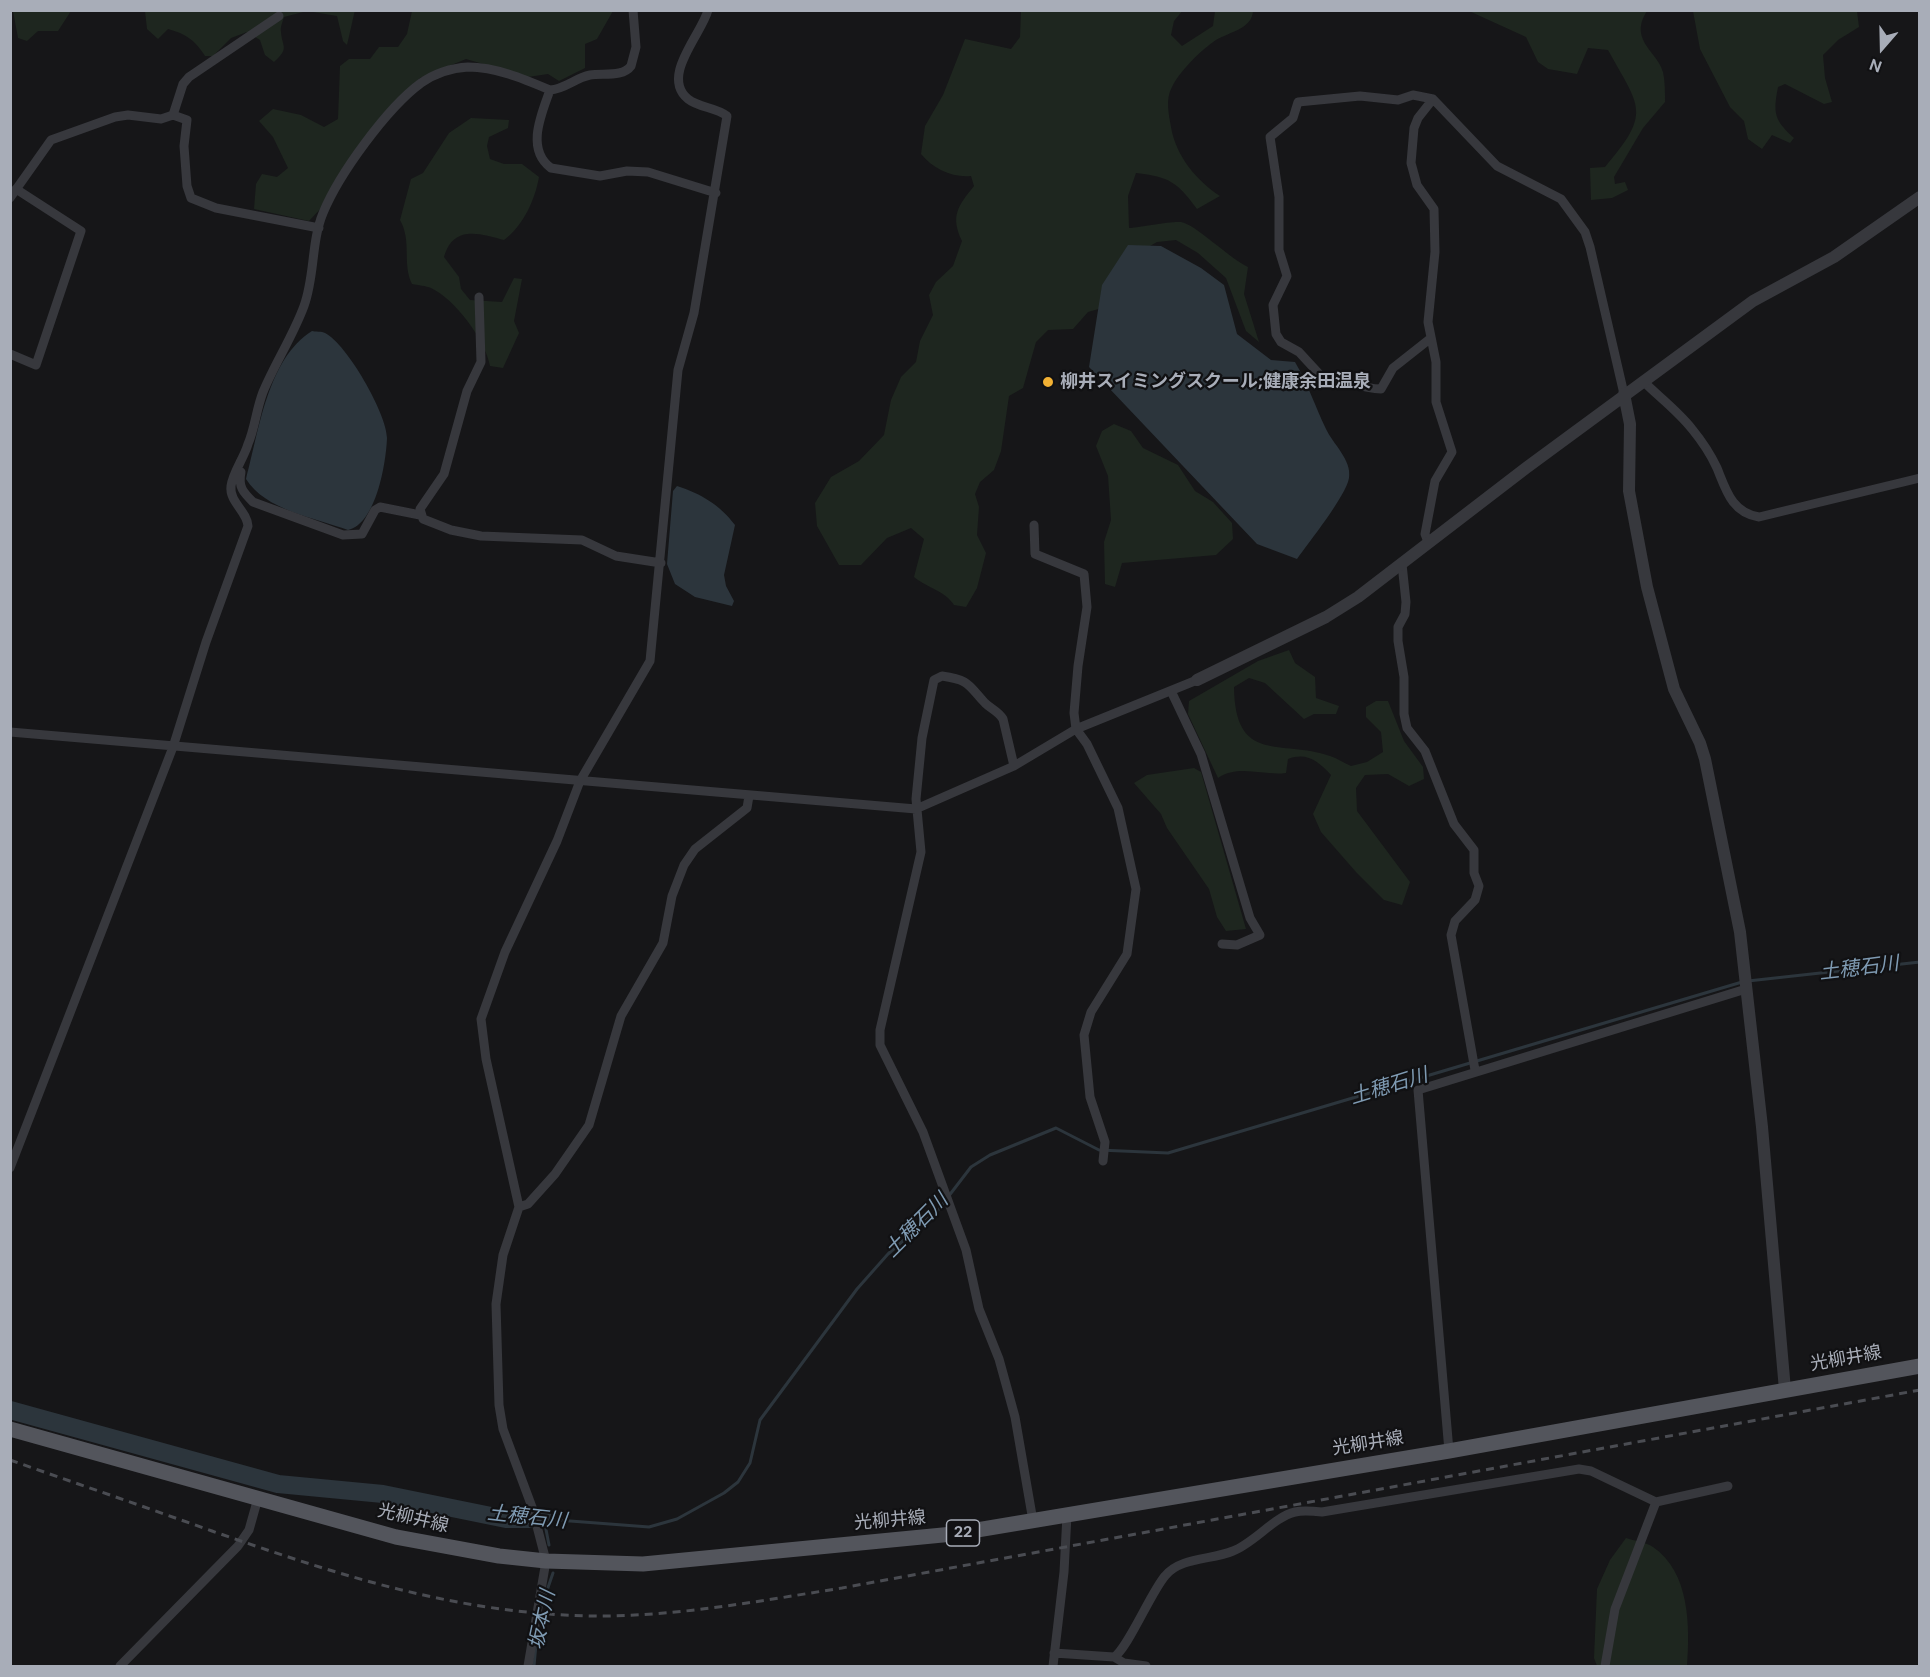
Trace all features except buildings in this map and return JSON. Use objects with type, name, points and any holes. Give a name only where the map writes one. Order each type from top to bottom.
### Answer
[{"type":"main road","name":"光柳井線","points":[[10,1429],[405,1539],[499,1556],[546,1561],[643,1564],[952,1534],[1449,1451],[1920,1366]]},
{"type":"street","points":[[10,1168],[173,747],[206,642],[248,526],[248,517],[231,494],[231,485],[251,437],[252,424],[262,396],[304,305],[323,213],[353,161],[398,105],[421,83],[438,73],[454,69],[483,68],[550,90],[557,89],[576,78],[628,70],[636,47],[633,10]]},
{"type":"street","points":[[528,1666],[546,1561],[532,1507],[503,1429],[499,1405],[496,1304],[502,1255],[519,1208],[486,1059],[482,1019],[505,952],[557,840],[580,781],[650,661],[678,370],[691,328],[716,193],[727,116],[688,99],[683,92],[680,77],[680,65],[684,55],[699,34],[708,10]]},
{"type":"street","points":[[173,115],[183,84],[189,77],[218,59],[237,42],[279,16]]},
{"type":"street","points":[[550,90],[537,127],[539,147],[545,164],[551,168],[600,176],[627,171],[648,172],[716,193]]},
{"type":"street","points":[[1431,338],[1394,368],[1382,389],[1322,377],[1299,352],[1281,342],[1276,334],[1273,305],[1287,276],[1279,250],[1279,197],[1270,137],[1293,118],[1298,102],[1338,96],[1398,100],[1413,95],[1433,99],[1497,166],[1551,191],[1571,210],[1590,247],[1630,424],[1629,491],[1640,556],[1674,689],[1700,743],[1705,759],[1740,932],[1772,1230],[1785,1390]]},
{"type":"street","points":[[1428,542],[1425,534],[1435,481],[1452,452],[1436,402],[1436,362],[1431,338],[1428,299],[1436,220],[1434,209],[1417,185],[1411,163],[1414,128],[1418,118],[1433,99]]},
{"type":"street","points":[[10,198],[51,140],[114,117],[128,115],[161,119],[173,115],[187,120],[184,146],[187,186],[191,198],[216,208],[319,228]]},
{"type":"street","points":[[10,354],[36,364],[81,231],[16,189]]},
{"type":"street","points":[[10,732],[916,809],[1014,766],[1076,729],[1172,693],[1326,617],[1402,564],[1624,394],[1753,301],[1834,257],[1920,197]]},
{"type":"street","points":[[420,515],[425,499],[444,474],[467,391],[481,362],[479,297]]},
{"type":"street","points":[[1643,381],[1679,414],[1693,431],[1716,466],[1724,490],[1748,515],[1759,517],[1920,478]]},
{"type":"street","points":[[239,465],[242,470],[239,482],[242,491],[253,502],[343,535],[362,534],[375,510],[380,507],[420,515],[429,524],[481,536],[570,537],[582,540],[616,556],[661,563]]},
{"type":"street","points":[[1034,525],[1035,554],[1084,574],[1087,607],[1078,666],[1074,713],[1076,729],[1087,744],[1118,808],[1136,889],[1127,954],[1091,1012],[1084,1035],[1090,1097],[1103,1136],[1103,1156]]},
{"type":"street","points":[[1402,564],[1406,602],[1405,614],[1398,627],[1398,640],[1404,677],[1404,714],[1407,728],[1425,751],[1454,824],[1474,850],[1474,873],[1479,886],[1475,900],[1455,921],[1451,935],[1474,1065]]},
{"type":"street","points":[[1014,766],[999,713],[986,704],[973,687],[955,678],[942,676],[934,680],[922,738],[916,809],[921,852],[881,1018],[880,1045],[923,1132],[966,1250],[979,1309],[999,1359],[1015,1417],[1034,1521]]},
{"type":"street","points":[[1172,693],[1201,754],[1250,918],[1260,935],[1237,945],[1222,944]]},
{"type":"street","points":[[519,1208],[528,1204],[549,1181],[589,1125],[621,1016],[663,943],[672,896],[684,865],[695,849],[747,808],[749,796]]},
{"type":"street","points":[[1449,1451],[1418,1090],[1474,1065],[1746,989]]},
{"type":"street","points":[[1114,1657],[1121,1653],[1137,1619],[1169,1571],[1188,1562],[1232,1552],[1252,1542],[1293,1512],[1322,1512],[1579,1469],[1591,1471],[1656,1502],[1728,1486]]},
{"type":"street","points":[[120,1666],[238,1546],[249,1530],[258,1498]]},
{"type":"street","points":[[1605,1666],[1616,1609],[1656,1502]]},
{"type":"street","points":[[1053,1666],[1064,1572],[1067,1515]]},
{"type":"street","points":[[1054,1653],[1114,1657],[1124,1663],[1146,1666]]},
{"type":"shaded area","points":[[13,10],[71,11],[58,31],[38,31],[27,41],[18,38]]},
{"type":"shaded area","points":[[355,10],[347,45],[343,41],[337,16],[307,11],[284,17],[281,30],[284,50],[274,62],[265,55],[260,40],[247,32],[231,38],[213,56],[205,56],[194,42],[168,29],[158,39],[147,29],[145,11]]},
{"type":"shaded area","points":[[1183,10],[1174,21],[1171,35],[1182,46],[1213,26],[1215,11],[1253,11],[1249,22],[1216,40],[1191,61],[1180,74],[1169,97],[1169,117],[1177,148],[1195,175],[1220,196],[1197,209],[1172,182],[1136,173],[1128,196],[1129,228],[1181,222],[1195,229],[1248,267],[1244,294],[1259,342],[1246,331],[1226,278],[1198,253],[1176,240],[1157,242],[1129,258],[1109,306],[1088,312],[1073,329],[1048,330],[1036,342],[1023,388],[1009,396],[1001,451],[994,470],[980,482],[975,494],[979,507],[977,535],[986,553],[977,588],[966,607],[954,605],[946,596],[914,577],[924,539],[911,528],[887,538],[861,565],[839,565],[817,526],[815,503],[831,477],[859,461],[884,435],[891,400],[901,377],[916,362],[920,341],[933,315],[929,295],[936,282],[953,266],[962,241],[956,218],[960,206],[974,186],[971,176],[957,176],[944,171],[931,164],[921,154],[925,126],[943,95],[965,39],[1011,49],[1020,37],[1021,11]]},
{"type":"shaded area","points":[[412,11],[613,11],[597,39],[585,44],[585,68],[559,81],[548,74],[528,77],[466,59],[420,78],[395,101],[323,206],[309,221],[254,209],[256,184],[262,174],[277,177],[288,168],[273,137],[259,121],[273,109],[301,115],[324,127],[338,119],[340,66],[349,59],[370,59],[379,47],[398,47],[407,34]]},
{"type":"shaded area","points":[[1469,11],[1647,11],[1642,21],[1642,38],[1663,72],[1665,102],[1643,128],[1614,177],[1615,184],[1625,182],[1628,190],[1612,198],[1591,200],[1590,168],[1605,167],[1630,134],[1635,121],[1634,98],[1608,50],[1588,48],[1577,74],[1548,69],[1538,62],[1526,37]]},
{"type":"shaded area","points":[[1693,11],[1857,11],[1859,27],[1838,40],[1823,55],[1825,78],[1832,102],[1824,104],[1785,84],[1778,87],[1777,116],[1782,126],[1794,138],[1790,143],[1772,135],[1762,149],[1748,139],[1744,121],[1730,107],[1700,49]]},
{"type":"shaded area","points":[[471,118],[509,120],[508,128],[489,137],[487,146],[490,159],[504,164],[522,164],[539,177],[535,195],[527,212],[504,240],[476,234],[460,236],[448,247],[444,257],[459,277],[461,289],[470,300],[502,302],[514,278],[522,279],[514,321],[519,333],[503,368],[490,366],[476,333],[450,301],[431,288],[412,284],[408,269],[406,236],[400,220],[411,179],[423,173],[449,133]]},
{"type":"shaded area","points":[[1128,245],[1161,246],[1201,268],[1224,285],[1237,334],[1271,360],[1295,362],[1300,370],[1326,429],[1348,465],[1349,478],[1341,496],[1297,559],[1257,544],[1089,367],[1102,285]]},
{"type":"shaded area","points":[[312,331],[325,333],[334,340],[354,365],[373,397],[387,438],[378,492],[366,517],[358,525],[348,530],[278,506],[254,490],[246,479],[267,398],[275,378],[297,343]]},
{"type":"shaded area","points":[[1114,424],[1131,431],[1143,448],[1178,465],[1195,491],[1213,502],[1232,523],[1233,539],[1216,555],[1122,563],[1115,587],[1105,584],[1104,542],[1111,520],[1108,476],[1096,446],[1102,431]]},
{"type":"shaded area","points":[[677,486],[709,501],[723,511],[735,525],[724,575],[726,586],[734,601],[732,606],[695,597],[675,584],[667,564],[673,491]]},
{"type":"shaded area","points":[[1289,650],[1295,663],[1315,677],[1316,698],[1339,706],[1336,714],[1314,714],[1304,719],[1265,683],[1249,678],[1234,687],[1236,712],[1243,728],[1252,739],[1278,747],[1312,751],[1351,766],[1367,762],[1383,752],[1381,732],[1366,717],[1366,707],[1376,701],[1388,701],[1404,741],[1423,767],[1424,779],[1409,786],[1388,774],[1365,775],[1356,788],[1357,811],[1410,882],[1402,905],[1384,900],[1321,832],[1313,814],[1331,775],[1321,766],[1307,757],[1295,757],[1288,759],[1286,773],[1243,771],[1218,778],[1188,714],[1189,701],[1258,661]]},
{"type":"shaded area","points":[[1194,768],[1201,772],[1246,929],[1226,931],[1217,917],[1209,889],[1167,828],[1161,814],[1134,783],[1147,775]]},
{"type":"shaded area","points":[[1626,1538],[1653,1547],[1665,1558],[1681,1585],[1687,1618],[1687,1666],[1597,1666],[1594,1658],[1597,1589],[1610,1560]]},
{"type":"waterway","name":"土穂石川","points":[[1748,981],[1920,962]]},
{"type":"waterway","name":"土穂石川","points":[[549,1545],[544,1519],[649,1527],[677,1519],[724,1493],[738,1482],[750,1463],[760,1420],[857,1289],[888,1254],[938,1210],[971,1167],[990,1155],[1056,1128],[1099,1150],[1168,1153],[1742,982]]},
{"type":"waterway","name":"土穂石川","points":[[10,1410],[278,1484],[383,1494],[506,1519],[544,1519]]},
{"type":"waterway","name":"坂本川","points":[[543,1602],[553,1573]]},
{"type":"waterway","name":"坂本川","points":[[534,1666],[536,1644]]},
{"type":"railway","points":[[10,1460],[259,1547],[397,1589],[491,1608],[540,1613],[622,1616],[717,1607],[842,1588],[1920,1390]]},
{"type":"place","name":"柳井スイミングスクール;健康余田温泉","points":[[1048,382]]}]
